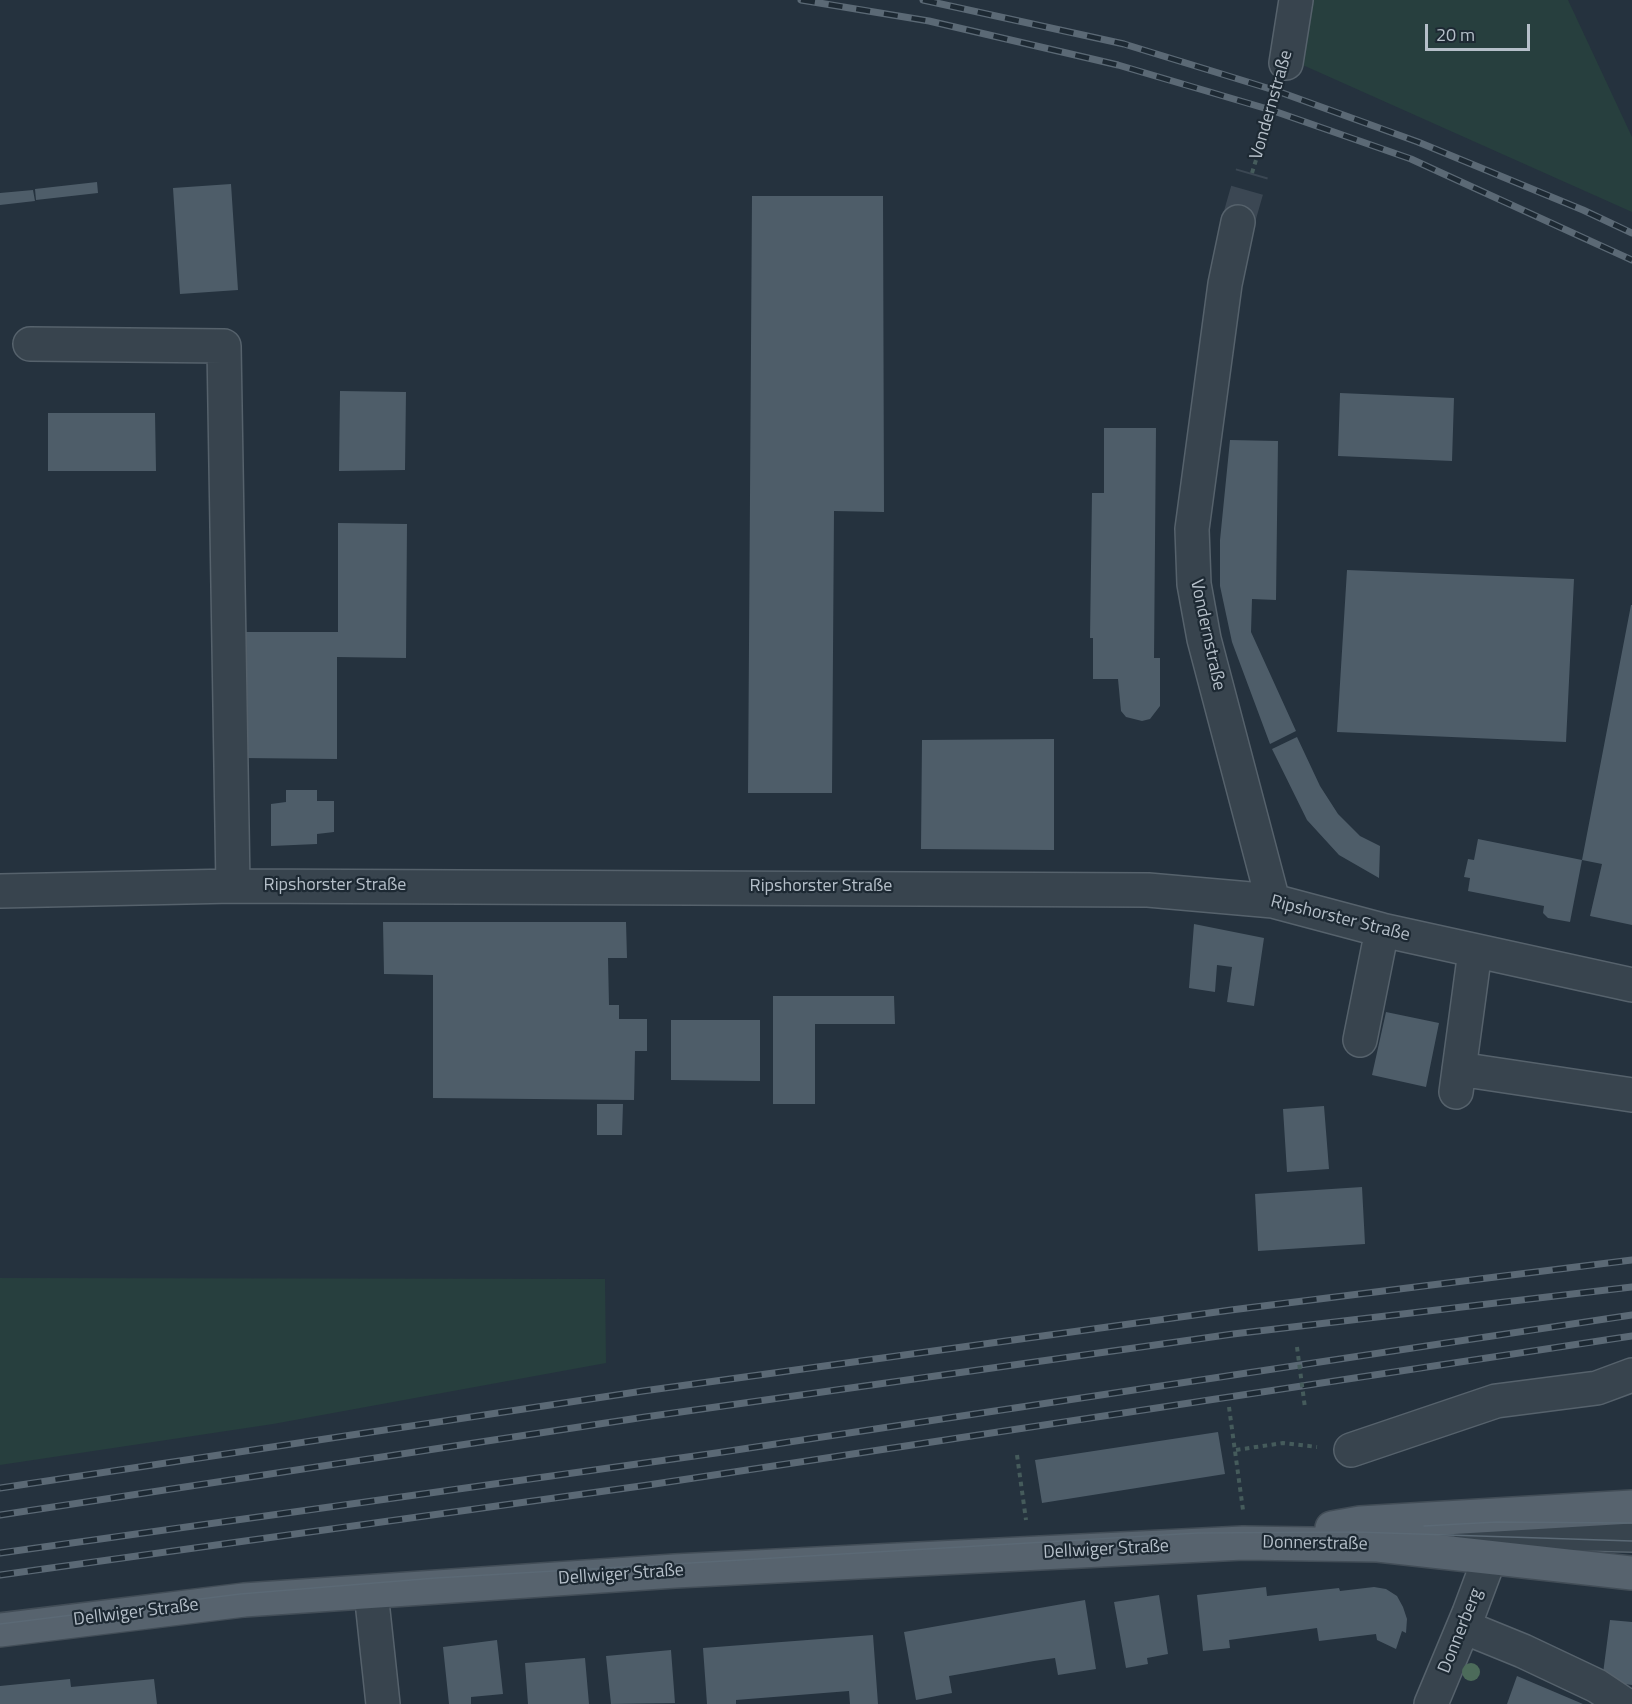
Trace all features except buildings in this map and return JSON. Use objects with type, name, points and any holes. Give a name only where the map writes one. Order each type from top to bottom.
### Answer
[{"type":"main road","name":"Donnerstraße","points":[[1244,1543],[1378,1545],[1499,1533],[1632,1507]]},
{"type":"main road","name":"Donnerstraße","points":[[1244,1543],[1360,1523],[1499,1533],[1632,1573]]},
{"type":"main road","name":"Dellwiger Straße","points":[[0,1630],[244,1600],[675,1571],[1244,1543]]},
{"type":"street","name":"Vondernstraße","points":[[1286,63],[1296,0]]},
{"type":"street","name":"Vondernstraße","points":[[1238,222],[1225,284],[1192,530],[1194,584],[1204,639],[1273,901]]},
{"type":"street","points":[[30,344],[224,346],[233,886]]},
{"type":"street","name":"Ripshorster Straße","points":[[0,891],[233,886],[1148,890],[1273,901],[1382,930],[1632,985]]},
{"type":"street","points":[[1360,1040],[1382,930]]},
{"type":"street","points":[[1475,951],[1457,1081],[1632,1095]]},
{"type":"street","points":[[1351,1450],[1496,1401],[1597,1388],[1632,1375]]},
{"type":"street","points":[[1499,1533],[1632,1535]]},
{"type":"street","name":"Donnerberg","points":[[1431,1704],[1464,1627],[1499,1533]]},
{"type":"street","points":[[371,1592],[383,1704]]},
{"type":"street","points":[[1464,1627],[1597,1686],[1624,1704]]},
{"type":"path","name":"Vondernstraße","points":[[1252,173],[1286,63]]},
{"type":"path","points":[[1297,1347],[1305,1408]]},
{"type":"path","points":[[1229,1407],[1243,1494],[1244,1543]]},
{"type":"path","points":[[1236,1450],[1283,1443]]},
{"type":"path","points":[[1017,1455],[1026,1514],[1027,1554]]},
{"type":"green space","points":[[1307,0],[1568,0],[1632,137],[1632,212],[1296,62]]},
{"type":"green space","points":[[0,1278],[605,1279],[606,1363],[273,1424],[0,1465]]},
{"type":"tunnel","points":[[1238,222],[1252,173]]},
{"type":"tram line","points":[[1424,1526],[1497,1522],[1632,1523]]},
{"type":"tram line","points":[[0,1624],[240,1594],[436,1578],[1198,1533],[1356,1532],[1632,1541]]},
{"type":"railway","points":[[801,0],[929,21],[1118,65],[1271,110],[1411,159],[1632,260]]},
{"type":"railway","points":[[923,0],[1124,44],[1277,91],[1418,142],[1583,210],[1632,233]]},
{"type":"railway","points":[[0,1488],[643,1391],[1231,1310],[1632,1260]]},
{"type":"railway","points":[[0,1515],[645,1417],[1233,1334],[1632,1287]]},
{"type":"railway","points":[[0,1553],[716,1453],[1632,1315]]},
{"type":"railway","points":[[0,1575],[648,1485],[1632,1336]]}]
